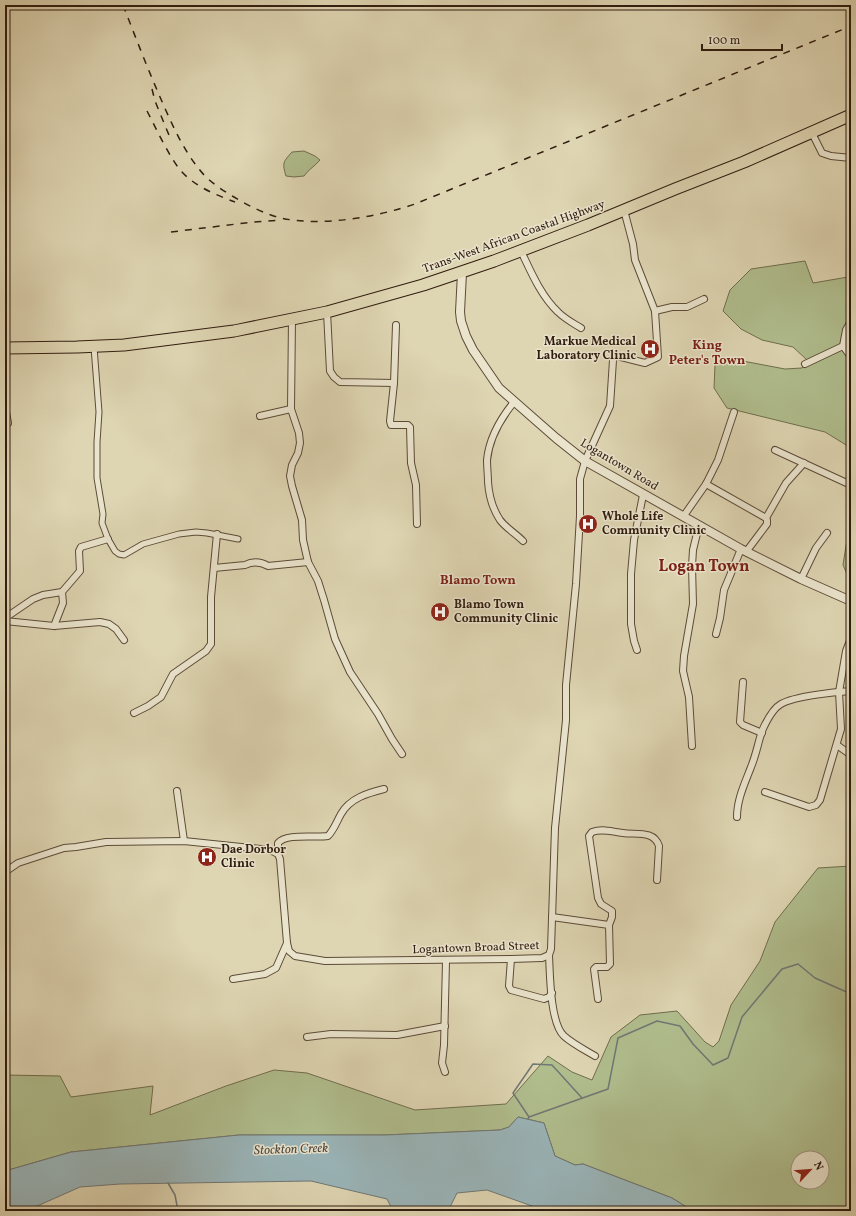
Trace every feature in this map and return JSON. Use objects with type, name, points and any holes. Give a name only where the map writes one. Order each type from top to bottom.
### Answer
[{"type":"highway","name":"Trans-West African Coastal Highway","points":[[5,348],[94,347],[139,344],[234,331],[327,312],[462,273],[521,251],[744,162],[851,115]]},
{"type":"street","points":[[812,133],[822,153],[831,156],[851,158]]},
{"type":"street","points":[[624,210],[633,244],[635,260],[655,311],[672,307],[687,307],[704,299]]},
{"type":"street","points":[[521,251],[533,278],[549,303],[564,318],[581,328]]},
{"type":"street","name":"Logantown Road","points":[[462,273],[460,312],[466,336],[494,383],[514,402],[585,461],[643,495],[744,550],[801,579],[851,601]]},
{"type":"street","name":"Logantown Broad Street","points":[[287,942],[289,951],[295,956],[325,961],[511,960],[542,958],[549,955],[551,949],[556,821],[566,720],[566,685],[576,584],[580,516],[580,479],[585,461],[610,406],[614,357],[617,356],[645,363],[658,357],[655,311]]},
{"type":"street","points":[[327,312],[330,371],[334,377],[340,382],[394,383]]},
{"type":"street","points":[[292,319],[291,409],[299,433],[300,443],[298,453],[292,465],[290,476],[302,520],[303,540],[308,562],[318,581],[335,638],[350,672],[402,754]]},
{"type":"street","points":[[851,321],[846,330],[843,346],[851,356]]},
{"type":"street","points":[[396,325],[394,383],[390,425],[408,424],[410,427],[411,463],[416,485],[417,524]]},
{"type":"street","points":[[805,364],[843,346]]},
{"type":"street","points":[[94,347],[100,412],[97,442],[97,478],[103,514],[102,523],[108,539],[115,551],[124,555],[143,544],[179,534],[196,532],[217,534],[238,539]]},
{"type":"street","points":[[514,402],[506,412],[493,438],[488,452],[487,462],[493,509],[501,521],[523,541]]},
{"type":"street","points":[[5,407],[8,423]]},
{"type":"street","points":[[260,416],[291,409]]},
{"type":"street","points":[[684,517],[706,484],[718,460],[734,412]]},
{"type":"street","points":[[775,450],[851,485]]},
{"type":"street","points":[[716,634],[724,590],[744,550],[767,524],[766,518],[786,483],[804,463]]},
{"type":"street","points":[[706,484],[766,518]]},
{"type":"street","points":[[637,650],[631,624],[631,574],[633,547],[643,495]]},
{"type":"street","points":[[692,746],[688,697],[683,671],[684,656],[694,604],[692,566],[693,550],[699,525]]},
{"type":"street","points":[[801,579],[816,548],[826,533]]},
{"type":"street","points":[[134,713],[148,706],[161,696],[173,674],[210,648],[211,597],[217,534]]},
{"type":"street","points":[[5,620],[33,599],[43,595],[62,592],[80,571],[79,552],[81,547],[108,539]]},
{"type":"street","points":[[214,568],[245,565],[250,563],[262,563],[268,566],[308,562]]},
{"type":"street","points":[[54,626],[63,603],[62,592]]},
{"type":"street","points":[[5,620],[54,626],[100,622],[109,624],[116,629],[124,640]]},
{"type":"street","points":[[765,792],[812,807],[816,805],[822,796],[837,745],[841,722],[839,692],[846,651],[851,638]]},
{"type":"street","points":[[743,682],[740,722],[743,725],[762,733]]},
{"type":"street","points":[[737,817],[737,808],[740,796],[762,733],[769,719],[780,704],[795,699],[851,691]]},
{"type":"street","points":[[837,745],[851,755]]},
{"type":"street","points":[[233,979],[265,974],[276,968],[287,942],[280,860],[278,854],[278,844],[281,840],[287,838],[328,836],[342,811],[347,806],[363,795],[384,789]]},
{"type":"street","points":[[177,791],[184,841]]},
{"type":"street","points":[[598,999],[594,969],[596,967],[607,967],[610,964],[609,925],[612,918],[612,911],[601,904],[598,898],[589,836],[592,832],[608,830],[624,834],[643,833],[652,836],[660,846],[657,880]]},
{"type":"street","points":[[5,872],[18,863],[64,848],[106,842],[184,841],[270,850],[278,854]]},
{"type":"street","points":[[552,917],[609,925]]},
{"type":"street","points":[[549,955],[556,1024],[564,1036],[595,1056]]},
{"type":"street","points":[[511,960],[509,986],[511,990],[544,999],[552,994]]},
{"type":"street","points":[[445,1072],[442,1056],[446,961]]},
{"type":"street","points":[[307,1037],[331,1034],[397,1035],[444,1026]]},
{"type":"green space","points":[[304,151],[320,160],[304,176],[286,176],[284,163],[287,158],[292,152]]},
{"type":"green space","points":[[805,261],[813,283],[848,277],[851,286],[851,448],[825,432],[727,408],[714,388],[715,365],[732,359],[785,369],[802,368],[807,360],[793,347],[762,340],[741,329],[723,311],[730,290],[751,269]]},
{"type":"green space","points":[[851,514],[851,583],[843,565]]},
{"type":"green space","points":[[851,866],[851,1211],[693,1211],[672,1198],[583,1164],[575,1165],[555,1156],[544,1123],[518,1117],[509,1127],[500,1130],[385,1135],[239,1135],[71,1152],[5,1171],[5,1075],[60,1076],[71,1097],[153,1086],[150,1115],[226,1086],[274,1070],[307,1073],[415,1110],[506,1104],[548,1056],[572,1072],[592,1080],[611,1037],[640,1015],[677,1011],[705,1042],[713,1047],[719,1041],[731,1005],[760,961],[775,922],[818,868]]},
{"type":"water","name":"Stockton Creek","points":[[518,1117],[544,1123],[555,1156],[575,1165],[583,1164],[672,1198],[693,1211],[546,1211],[487,1190],[457,1193],[448,1211],[393,1211],[387,1199],[311,1181],[120,1184],[80,1187],[26,1211],[5,1211],[5,1171],[71,1152],[239,1135],[385,1135],[500,1130],[509,1127]]},
{"type":"waterway","points":[[528,1119],[529,1117],[608,1089],[618,1038],[657,1021],[680,1026],[693,1044],[713,1065],[728,1058],[742,1017],[782,969],[798,964],[815,978],[851,994]]},
{"type":"waterway","points":[[529,1117],[513,1093],[533,1064],[552,1065],[582,1098]]},
{"type":"waterway","points":[[168,1183],[175,1195],[178,1211]]},
{"type":"railway","points":[[123,5],[160,97],[182,144],[193,161],[211,181],[245,204],[281,218],[297,221],[331,221],[366,217],[415,204],[851,26]]},
{"type":"railway","points":[[152,89],[155,101],[171,140]]},
{"type":"railway","points":[[147,111],[168,151],[182,172],[200,186],[235,202]]},
{"type":"railway","points":[[171,232],[281,220]]},
{"type":"place","name":"Markue Medical Laboratory Clinic","points":[[650,349]]},
{"type":"place","name":"Whole Life Community Clinic","points":[[588,524]]},
{"type":"place","name":"Blamo Town Community Clinic","points":[[440,612]]},
{"type":"place","name":"Dae Dorbor Clinic","points":[[207,857]]},
{"type":"district","name":"King Peter's Town","points":[[707,354]]},
{"type":"district","name":"Logan Town","points":[[704,567]]},
{"type":"district","name":"Blamo Town","points":[[478,581]]}]
